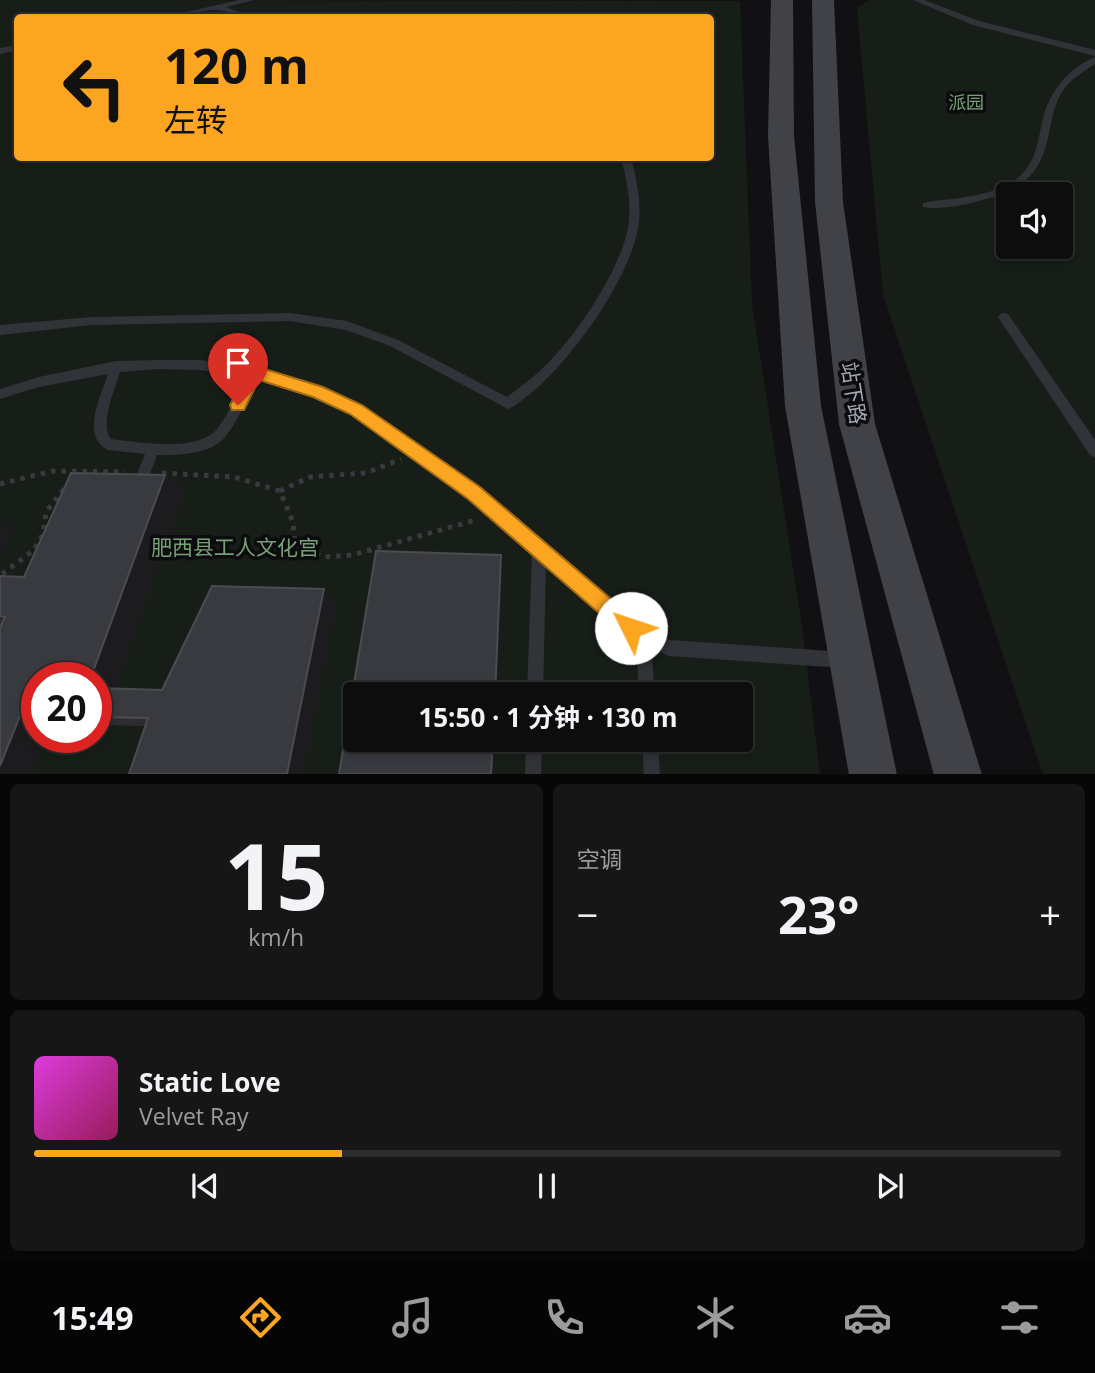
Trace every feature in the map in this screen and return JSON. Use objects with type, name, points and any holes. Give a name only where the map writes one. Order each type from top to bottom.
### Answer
[{"type":"main road","points":[[782,0],[781,136],[803,406],[873,774]]},
{"type":"main road","name":"站下路","points":[[823,0],[828,202],[858,424],[958,774]]},
{"type":"lane","points":[[183,14],[250,0]]},
{"type":"lane","points":[[917,0],[976,23],[1095,53]]},
{"type":"lane","points":[[217,7],[237,14]]},
{"type":"lane","points":[[927,205],[992,195],[1010,187],[1028,174],[1041,152],[1054,96],[1065,81],[1095,60]]},
{"type":"lane","points":[[0,330],[92,321],[290,317],[347,326],[394,343],[509,404],[551,368],[603,297],[620,266],[633,228],[632,194],[626,161]]},
{"type":"lane","points":[[1004,317],[1095,451]]},
{"type":"lane","points":[[0,394],[116,366],[172,364],[255,372],[317,391],[356,410],[416,450],[497,512],[631,628],[643,635],[669,648],[851,660]]},
{"type":"lane","points":[[116,366],[100,419],[101,436],[108,444],[153,449],[192,448],[213,440],[229,422],[255,372]]},
{"type":"lane","points":[[136,493],[153,449]]},
{"type":"lane","points":[[535,682],[539,549]]},
{"type":"lane","points":[[643,635],[646,682]]},
{"type":"lane","points":[[533,774],[534,752]]},
{"type":"lane","points":[[651,752],[652,774]]},
{"type":"path","points":[[0,484],[52,471],[144,472],[234,477],[280,491],[307,478],[356,477],[382,470],[416,450]]},
{"type":"path","points":[[80,477],[89,472]]},
{"type":"path","points":[[2,574],[34,550],[43,534],[46,512],[64,488],[72,482]]},
{"type":"path","points":[[280,491],[293,522],[295,545],[324,557],[352,555],[453,529],[497,512]]},
{"type":"green space","name":"肥西县工人文化宫","points":[[0,0],[740,1],[752,304],[802,626],[820,774],[0,774]]},
{"type":"green space","name":"派园","points":[[869,0],[1095,0],[1095,774],[1043,774],[883,294],[857,8]]},
{"type":"building","points":[[71,473],[165,475],[96,662],[21,662],[21,716],[0,766],[0,628],[5,617],[0,616],[0,576],[24,577]]},
{"type":"building","points":[[376,551],[501,555],[496,682],[354,682]]},
{"type":"building","points":[[212,586],[324,589],[287,774],[129,774],[148,718],[112,717],[112,688],[162,690]]},
{"type":"building","points":[[343,750],[343,752],[492,752],[491,774],[339,774]]},
{"type":"route","points":[[238,405],[255,372],[317,391],[356,410],[474,493],[631,628]]}]
